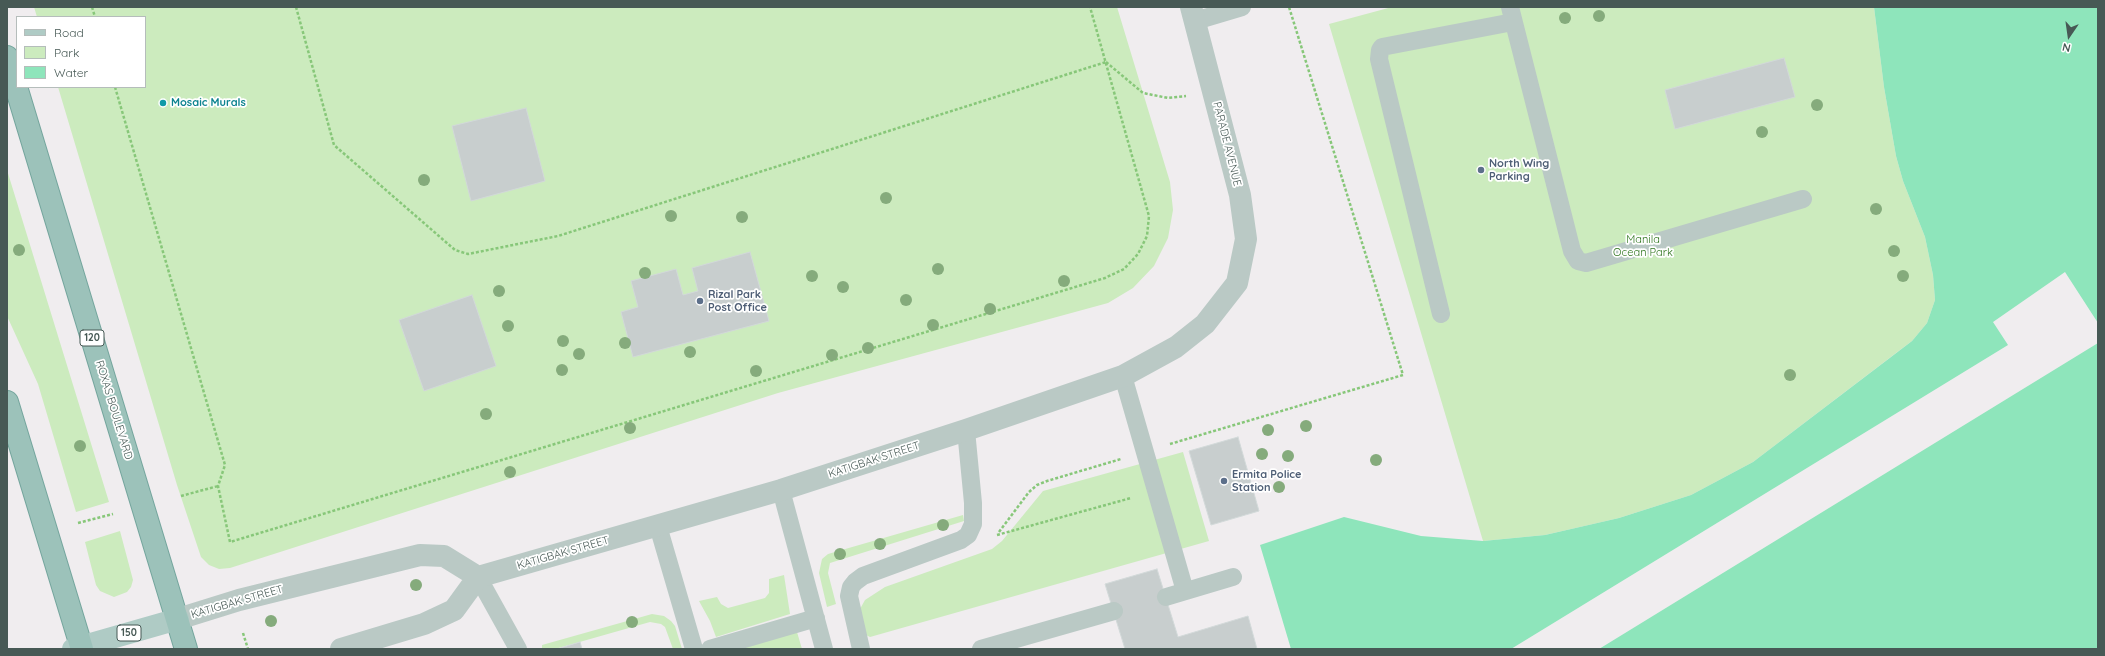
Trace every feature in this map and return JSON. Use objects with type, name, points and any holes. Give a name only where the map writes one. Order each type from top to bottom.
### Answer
[{"type":"highway","name":"ROXAS BOULEVARD","points":[[9,71],[186,649]]},
{"type":"highway","points":[[7,402],[79,648]]},
{"type":"main road","name":"150","points":[[79,648],[178,619]]},
{"type":"street","name":"PARADE AVENUE","points":[[1193,14],[1240,195],[1246,239],[1237,283]]},
{"type":"street","name":"KATIGBAK STREET","points":[[178,619],[239,600],[420,555],[444,556],[478,577],[781,490],[966,430],[1123,376],[1176,347],[1199,328],[1237,283]]},
{"type":"street","points":[[341,649],[424,624],[454,610],[478,577]]},
{"type":"lane","points":[[1193,14],[1242,7]]},
{"type":"lane","points":[[1441,314],[1379,59],[1380,50],[1382,47],[1512,15],[1572,251],[1578,261],[1586,263],[1802,199]]},
{"type":"lane","points":[[1123,376],[1185,591]]},
{"type":"lane","points":[[861,649],[849,596],[850,588],[855,582],[863,576],[961,540],[968,535],[973,524],[973,503],[966,430]]},
{"type":"lane","points":[[781,490],[824,649]]},
{"type":"lane","points":[[658,526],[694,649]]},
{"type":"lane","points":[[478,577],[518,649]]},
{"type":"lane","points":[[1166,597],[1233,577]]},
{"type":"lane","points":[[982,649],[1114,611]]},
{"type":"lane","points":[[710,649],[816,618]]},
{"type":"path","points":[[296,7],[334,145],[455,250],[468,254],[558,236],[1106,62]]},
{"type":"path","points":[[115,88],[225,465],[218,486],[230,542],[1112,275],[1124,269],[1138,254],[1147,236],[1149,216],[1090,7]]},
{"type":"path","points":[[992,540],[1029,492],[1047,481],[1402,375],[1289,7]]},
{"type":"path","points":[[1106,62],[1143,93],[1168,98],[1214,94]]},
{"type":"path","points":[[181,496],[218,486]]},
{"type":"path","points":[[997,535],[1156,492]]},
{"type":"path","points":[[78,523],[113,514]]},
{"type":"path","points":[[243,633],[248,649]]},
{"type":"green space","points":[[34,7],[1117,7],[1170,182],[1173,210],[1168,238],[1154,266],[1133,288],[1108,303],[778,393],[230,568],[219,569],[209,565],[201,557],[177,485],[58,88],[146,88],[146,16],[37,16]]},
{"type":"green space","name":"Manila Ocean Park","points":[[1392,7],[1874,7],[1884,87],[1896,156],[1903,181],[1925,237],[1933,275],[1935,300],[1927,323],[1912,341],[1753,462],[1691,495],[1619,518],[1545,535],[1483,541],[1329,24]]},
{"type":"green space","points":[[7,170],[109,502],[76,512],[38,384],[7,316]]},
{"type":"green space","points":[[1183,452],[1209,541],[870,637],[866,635],[860,609],[865,600],[885,587],[992,549],[1002,541],[1043,491]]},
{"type":"green space","points":[[963,515],[964,521],[830,563],[828,573],[836,604],[827,607],[819,573],[822,559],[828,554]]},
{"type":"green space","points":[[120,531],[133,580],[131,587],[127,592],[114,597],[100,591],[96,585],[85,542]]},
{"type":"green space","points":[[784,575],[790,614],[716,637],[710,621],[699,601],[717,597],[721,604],[728,608],[765,598],[769,593],[769,579]]},
{"type":"green space","points":[[652,614],[664,616],[671,621],[675,626],[682,649],[673,649],[665,627],[661,624],[650,622],[555,649],[542,649],[542,645]]},
{"type":"green space","points":[[797,632],[802,649],[737,649]]},
{"type":"water","points":[[1874,7],[2098,7],[2098,649],[1291,649],[1260,545],[1344,517],[1421,536],[1483,541],[1545,535],[1619,518],[1691,495],[1753,462],[1912,341],[1927,323],[1935,300],[1933,275],[1925,237],[1903,181],[1896,156],[1884,87]]},
{"type":"pier","points":[[2065,272],[2098,323],[2098,343],[1599,649],[1511,649],[2008,345],[1993,322]]},
{"type":"building","points":[[1784,58],[1795,97],[1675,129],[1665,90]]},
{"type":"building","points":[[526,108],[545,181],[471,201],[452,126]]},
{"type":"building","name":"Rizal Park Post Office","points":[[750,252],[769,321],[633,357],[621,312],[638,307],[631,281],[676,269],[683,295],[698,291],[692,268]]},
{"type":"building","points":[[472,295],[496,366],[424,391],[399,320]]},
{"type":"building","name":"Ermita Police Station","points":[[1238,437],[1259,511],[1211,525],[1189,451]]},
{"type":"building","points":[[1157,569],[1178,637],[1248,616],[1257,649],[1125,649],[1105,584]]},
{"type":"building","points":[[580,642],[582,649],[557,649]]},
{"type":"place","name":"Mosaic Murals","points":[[163,103]]},
{"type":"place","name":"North Wing Parking","points":[[1481,170]]},
{"type":"place","name":"Rizal Park Post Office","points":[[700,301]]},
{"type":"place","name":"Ermita Police Station","points":[[1224,481]]}]
